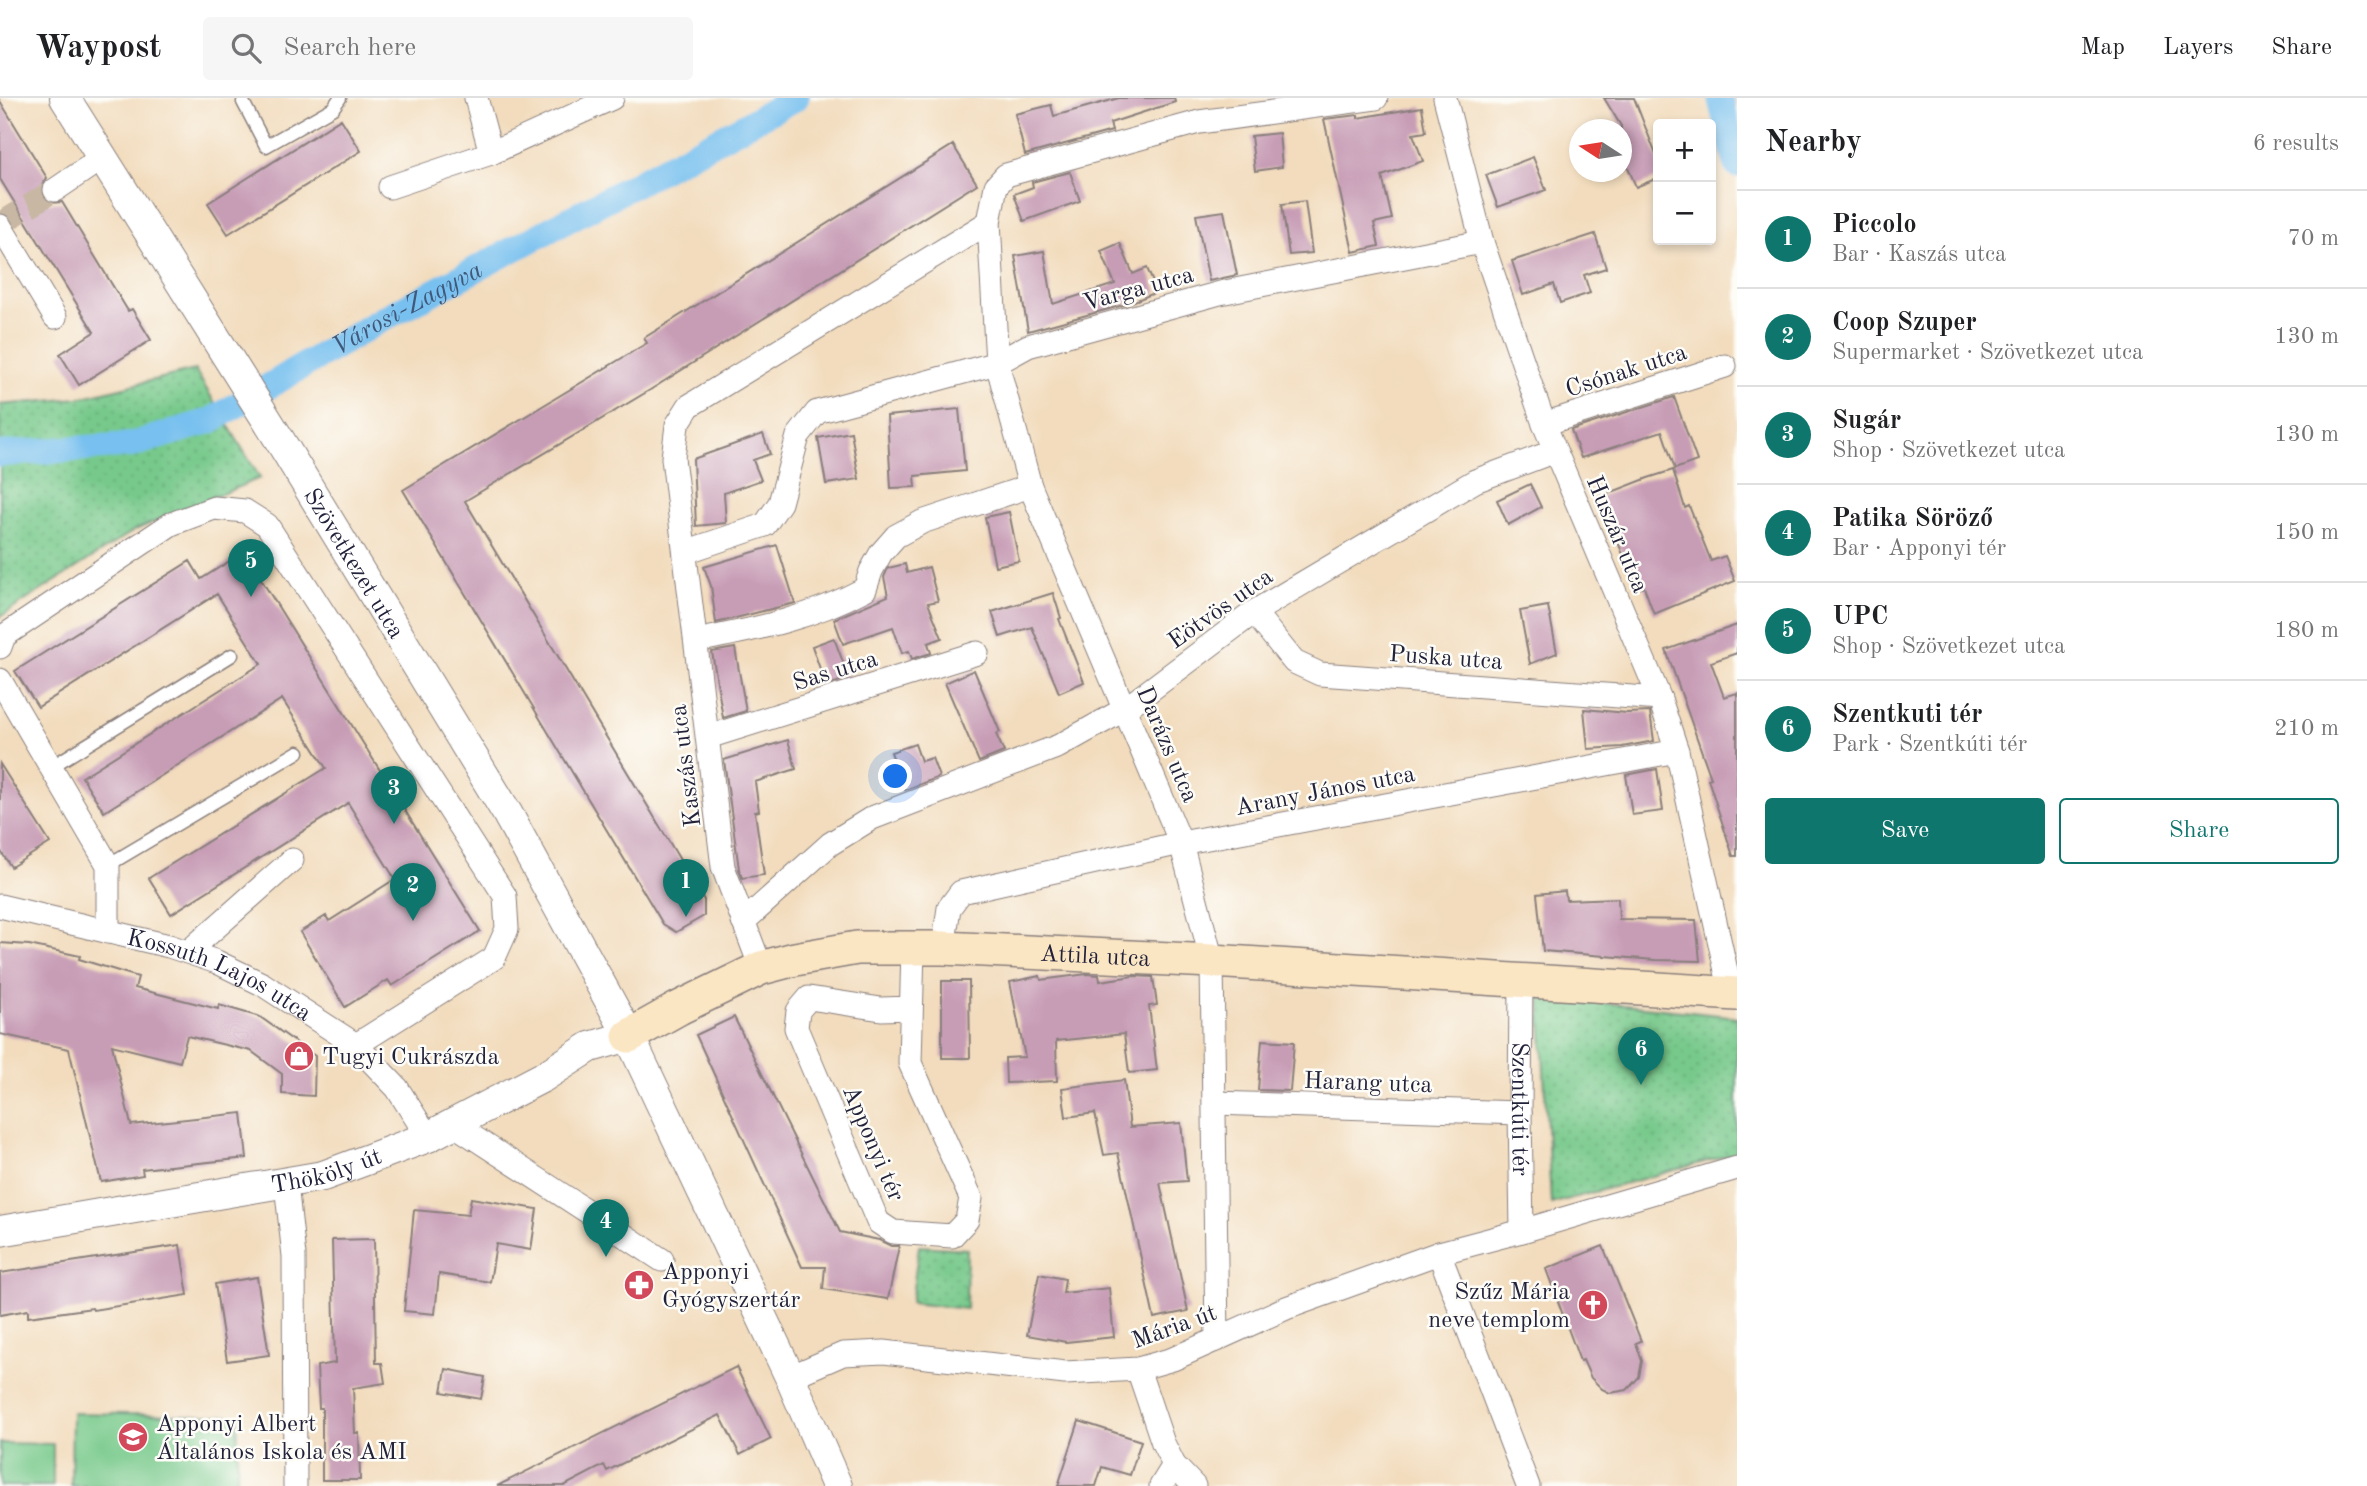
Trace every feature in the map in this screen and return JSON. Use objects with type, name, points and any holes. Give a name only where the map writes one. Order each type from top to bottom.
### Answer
[{"type":"main road","name":"Attila utca","points":[[629,1036],[761,968],[857,948],[928,947],[1521,979]]},
{"type":"main road","points":[[1521,979],[1734,993]]},
{"type":"street","name":"Szövetkezet utca","points":[[65,98],[279,439],[507,813],[629,1036]]},
{"type":"street","points":[[476,98],[491,153]]},
{"type":"street","points":[[390,187],[491,153],[612,98]]},
{"type":"street","name":"Darázs utca","points":[[1217,1340],[1212,961],[1181,843],[1030,486],[997,363],[989,222],[996,186],[1006,175],[1199,122],[1376,98]]},
{"type":"street","name":"Huszár utca","points":[[1445,98],[1482,242],[1544,424],[1660,699],[1677,751],[1734,993]]},
{"type":"street","points":[[55,190],[103,158]]},
{"type":"street","name":"Kaszás utca","points":[[761,968],[723,867],[673,458],[677,425],[689,406],[989,222]]},
{"type":"street","points":[[0,226],[55,317]]},
{"type":"street","name":"Varga utca","points":[[685,552],[765,525],[780,503],[798,436],[817,412],[997,363],[1028,346],[1220,293],[1482,242]]},
{"type":"street","name":"Csónak utca","points":[[1544,424],[1725,366]]},
{"type":"street","name":"Eötvös utca","points":[[743,922],[830,844],[872,818],[1059,746],[1125,709],[1254,612],[1475,481],[1555,450]]},
{"type":"street","points":[[696,641],[770,626],[841,602],[865,589],[881,552],[895,536],[922,522],[1030,486]]},
{"type":"street","name":"Szövetkezet utca","points":[[0,647],[4,636],[171,524],[214,508],[244,511],[267,525],[505,897],[507,929],[494,958],[356,1045]]},
{"type":"street","name":"Puska utca","points":[[1254,612],[1294,662],[1320,674],[1660,699]]},
{"type":"street","name":"Sas utca","points":[[708,737],[977,653]]},
{"type":"street","points":[[0,680],[108,864],[108,932]]},
{"type":"street","name":"Arany János utca","points":[[928,947],[961,892],[1181,843],[1677,751]]},
{"type":"street","points":[[188,952],[292,860]]},
{"type":"street","name":"Kossuth Lajos utca","points":[[0,906],[188,952],[217,962],[262,984],[356,1045],[440,1131]]},
{"type":"street","name":"Apponyi tér","points":[[911,1008],[881,1009],[809,998],[798,1011],[796,1028],[878,1222],[892,1231],[952,1236],[967,1220],[971,1198],[910,1063],[911,1008],[928,947]]},
{"type":"street","name":"Szentkúti tér","points":[[1521,979],[1522,1231]]},
{"type":"street","points":[[629,1036],[790,1377],[837,1486]]},
{"type":"street","name":"Thököly út","points":[[0,1231],[323,1176],[440,1131],[543,1077],[590,1047],[629,1036]]},
{"type":"street","name":"Harang utca","points":[[1214,1103],[1520,1113]]},
{"type":"street","points":[[440,1131],[662,1260]]},
{"type":"street","points":[[1522,1231],[1737,1167]]},
{"type":"street","points":[[286,1184],[294,1256],[295,1486]]},
{"type":"street","name":"Mária út","points":[[790,1377],[843,1354],[884,1352],[1065,1373],[1138,1369],[1173,1359],[1286,1308],[1438,1253],[1522,1231]]},
{"type":"street","points":[[1438,1253],[1528,1486]]},
{"type":"street","points":[[1138,1369],[1163,1443],[1174,1465],[1194,1486]]},
{"type":"street","points":[[1161,1486],[1174,1465]]},
{"type":"lane","points":[[243,102],[266,146],[333,108],[340,98]]},
{"type":"lane","points":[[51,767],[232,655]]},
{"type":"lane","points":[[108,864],[298,752]]},
{"type":"green space","points":[[195,370],[260,478],[135,530],[0,617],[0,405],[79,398]]},
{"type":"green space","points":[[1540,996],[1737,1017],[1737,1153],[1551,1204]]},
{"type":"green space","points":[[919,1246],[967,1249],[966,1309],[911,1303]]},
{"type":"green space","points":[[72,1413],[238,1416],[237,1486],[71,1486]]},
{"type":"green space","points":[[0,1443],[53,1444],[53,1486],[0,1486]]},
{"type":"building","points":[[1119,98],[1174,98],[1175,102],[1110,123],[1112,131],[1025,155],[1015,114],[1051,105],[1054,116]]},
{"type":"building","points":[[1604,98],[1634,98],[1653,147],[1653,180],[1636,187],[1632,177],[1632,119],[1617,119]]},
{"type":"building","points":[[0,101],[47,178],[42,185],[43,197],[50,203],[62,202],[128,311],[132,309],[151,340],[79,385],[60,354],[94,332],[0,179]]},
{"type":"building","points":[[1422,107],[1426,132],[1413,134],[1423,161],[1382,176],[1392,219],[1374,223],[1379,246],[1353,252],[1324,119],[1358,115],[1358,118]]},
{"type":"building","points":[[341,119],[361,151],[228,234],[208,203]]},
{"type":"building","points":[[1279,133],[1282,167],[1255,171],[1251,136]]},
{"type":"building","points":[[953,145],[977,184],[650,390],[465,501],[704,900],[704,916],[676,932],[663,924],[403,490],[647,343],[644,338]]},
{"type":"building","points":[[1533,157],[1546,190],[1498,207],[1486,175]]},
{"type":"building","points":[[1070,172],[1080,201],[1024,221],[1014,194],[1033,187],[1032,182]]},
{"type":"building","points":[[1305,201],[1312,253],[1289,255],[1282,204]]},
{"type":"building","points":[[1224,211],[1237,275],[1209,281],[1196,215]]},
{"type":"building","points":[[1595,234],[1606,268],[1584,275],[1590,293],[1560,303],[1554,284],[1523,295],[1512,261]]},
{"type":"building","points":[[1120,243],[1133,274],[1147,268],[1157,292],[1127,304],[1028,331],[1015,256],[1044,251],[1053,304],[1115,284],[1101,251]]},
{"type":"building","points":[[1674,397],[1697,461],[1675,469],[1662,431],[1581,458],[1571,430]]},
{"type":"building","points":[[959,409],[965,471],[915,476],[916,487],[891,488],[887,416]]},
{"type":"building","points":[[851,432],[859,479],[826,484],[818,438]]},
{"type":"building","points":[[763,434],[770,454],[753,460],[761,480],[724,493],[726,523],[696,526],[693,459]]},
{"type":"building","points":[[1673,470],[1685,508],[1689,506],[1711,561],[1725,556],[1735,581],[1654,614],[1644,587],[1639,588],[1629,563],[1627,564],[1599,497]]},
{"type":"building","points":[[1530,484],[1541,507],[1508,525],[1497,500]]},
{"type":"building","points":[[1009,512],[1019,561],[995,566],[985,517]]},
{"type":"building","points":[[777,545],[795,603],[716,623],[711,586],[704,567]]},
{"type":"building","points":[[244,552],[480,931],[392,986],[388,980],[345,1007],[300,932],[326,916],[329,921],[395,879],[348,803],[171,914],[149,878],[326,768],[282,699],[104,812],[82,777],[261,664],[217,594],[38,707],[15,671],[190,561],[201,579]]},
{"type":"building","points":[[905,564],[907,573],[929,567],[938,601],[928,603],[942,638],[928,643],[931,653],[912,659],[909,651],[902,653],[893,627],[843,644],[834,619],[888,596],[884,577],[888,568]]},
{"type":"building","points":[[1053,593],[1061,618],[1059,619],[1084,682],[1059,693],[1032,627],[1000,637],[992,612]]},
{"type":"building","points":[[1548,606],[1557,653],[1530,664],[1520,611]]},
{"type":"building","points":[[1737,625],[1737,653],[1711,662],[1724,697],[1737,693],[1737,856],[1733,856],[1708,779],[1711,778],[1666,650]]},
{"type":"building","points":[[834,638],[849,678],[826,686],[812,646]]},
{"type":"building","points":[[735,648],[746,711],[723,718],[712,652]]},
{"type":"building","points":[[974,670],[1000,732],[996,734],[1004,752],[979,762],[945,683]]},
{"type":"building","points":[[1584,709],[1650,712],[1654,741],[1622,747],[1588,749]]},
{"type":"building","points":[[788,740],[796,769],[755,782],[759,811],[755,812],[764,875],[742,878],[724,760]]},
{"type":"building","points":[[915,744],[921,761],[932,758],[939,777],[905,790],[891,752]]},
{"type":"building","points":[[0,764],[50,843],[11,867],[0,850]]},
{"type":"building","points":[[1657,769],[1663,811],[1632,815],[1626,775]]},
{"type":"building","points":[[1565,891],[1566,900],[1618,898],[1619,919],[1696,920],[1700,961],[1543,951],[1537,894]]},
{"type":"building","points":[[0,943],[29,945],[80,956],[79,959],[138,977],[135,988],[218,1009],[219,1005],[260,1017],[315,1056],[314,1096],[282,1094],[282,1074],[251,1051],[187,1036],[180,1062],[112,1045],[131,1125],[242,1113],[247,1158],[142,1169],[143,1175],[101,1182],[69,1049],[0,1034]]},
{"type":"building","points":[[1099,975],[1100,981],[1133,976],[1153,977],[1157,1005],[1149,1006],[1157,1070],[1129,1073],[1124,1034],[1056,1041],[1057,1081],[1006,1083],[1005,1058],[1025,1057],[1010,982],[1040,976],[1041,980]]},
{"type":"building","points":[[942,981],[969,981],[970,1058],[942,1058]]},
{"type":"building","points":[[734,1017],[840,1232],[899,1246],[888,1299],[823,1289],[825,1267],[802,1267],[696,1035]]},
{"type":"building","points":[[1262,1040],[1294,1042],[1290,1091],[1258,1090]]},
{"type":"building","points":[[1124,1080],[1130,1127],[1181,1123],[1187,1181],[1160,1183],[1188,1311],[1154,1318],[1118,1153],[1104,1155],[1095,1113],[1066,1117],[1062,1088]]},
{"type":"building","points":[[471,1198],[537,1209],[531,1250],[496,1244],[490,1282],[439,1274],[435,1314],[404,1311],[414,1210],[468,1215]]},
{"type":"building","points":[[374,1239],[376,1363],[382,1363],[385,1383],[353,1388],[355,1433],[359,1433],[360,1480],[322,1480],[322,1408],[319,1408],[317,1366],[335,1363],[332,1240]]},
{"type":"building","points":[[180,1245],[188,1295],[28,1317],[28,1310],[0,1315],[0,1273]]},
{"type":"building","name":"Szűz Mária neve templom","points":[[1603,1246],[1641,1341],[1636,1343],[1642,1361],[1639,1377],[1627,1390],[1610,1393],[1591,1378],[1583,1360],[1580,1361],[1546,1269]]},
{"type":"building","points":[[1039,1274],[1065,1279],[1063,1293],[1109,1288],[1114,1337],[1066,1342],[1027,1335]]},
{"type":"building","points":[[257,1277],[269,1355],[227,1361],[215,1284]]},
{"type":"building","points":[[736,1367],[771,1439],[740,1455],[720,1415],[607,1471],[604,1465],[564,1486],[497,1486]]},
{"type":"building","points":[[446,1369],[485,1377],[481,1399],[442,1392]]},
{"type":"building","points":[[1079,1421],[1141,1441],[1130,1475],[1102,1467],[1096,1486],[1058,1486]]},
{"type":"waterway","name":"Városi-Zagyva","points":[[0,454],[131,445],[210,421],[379,321],[796,98]]},
{"type":"waterway","name":"Városi-Zagyva","points":[[1720,98],[1737,165]]},
{"type":"tunnel","points":[[0,224],[55,190]]},
{"type":"place","name":"UPC","points":[[251,597]]},
{"type":"place","name":"Sugár","points":[[394,824]]},
{"type":"place","name":"Piccolo","points":[[686,917]]},
{"type":"place","name":"Coop Szuper","points":[[413,921]]},
{"type":"place","name":"Tugyi Cukrászda","points":[[299,1056]]},
{"type":"place","name":"Szentkuti tér","points":[[1641,1085]]},
{"type":"place","name":"Patika Söröző","points":[[606,1257]]},
{"type":"place","name":"Apponyi Gyógyszertár","points":[[639,1285]]},
{"type":"place","name":"Szűz Mária neve templom","points":[[1593,1305]]},
{"type":"place","name":"Apponyi Albert Általános Iskola és AMI","points":[[133,1437]]}]
